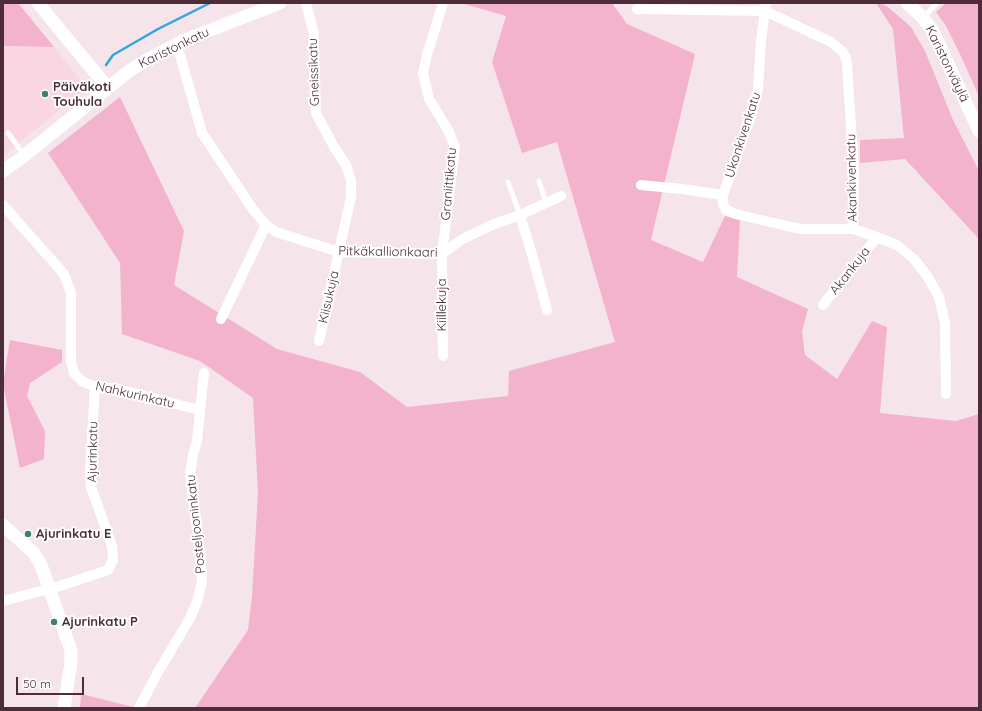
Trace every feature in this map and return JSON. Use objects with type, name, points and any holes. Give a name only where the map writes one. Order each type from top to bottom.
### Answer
[{"type":"street","points":[[38,3],[108,88]]},
{"type":"street","name":"Karistonkatu","points":[[3,171],[134,68],[150,58],[175,45],[280,3]]},
{"type":"street","name":"Gneissikatu","points":[[306,3],[314,34],[316,113],[334,147],[346,165],[351,180],[351,197],[339,252]]},
{"type":"street","name":"Graniittikatu","points":[[442,254],[455,147],[448,130],[429,99],[423,73],[443,3]]},
{"type":"street","name":"Karistonväylä","points":[[907,3],[923,18],[933,31],[979,131]]},
{"type":"street","points":[[637,9],[766,7]]},
{"type":"street","name":"Ukonkivenkatu","points":[[766,7],[760,40],[758,89],[753,110],[723,195],[723,204],[726,210],[736,214],[802,229],[853,229]]},
{"type":"street","name":"Akankivenkatu","points":[[766,7],[831,42],[842,50],[846,58],[854,171],[853,229],[897,245],[914,259],[928,277],[939,297],[945,323],[946,394]]},
{"type":"street","name":"Pitkäkallionkaari","points":[[175,45],[180,55],[202,133],[252,208],[266,225],[276,232],[339,252],[442,254],[461,240],[494,224],[520,215],[561,196]]},
{"type":"street","name":"Ukonkivenkatu","points":[[641,185],[723,195]]},
{"type":"street","name":"Nahkurinkatu","points":[[3,205],[64,274],[71,293],[71,362],[74,373],[83,382],[95,386],[118,388],[199,410]]},
{"type":"street","points":[[520,215],[547,310]]},
{"type":"street","points":[[221,319],[266,225]]},
{"type":"street","name":"Akankuja","points":[[823,304],[877,237]]},
{"type":"street","name":"Kiisukuja","points":[[319,342],[339,252]]},
{"type":"street","name":"Kiillekuja","points":[[442,254],[443,356]]},
{"type":"street","name":"Posteljooninkatu","points":[[139,708],[156,674],[190,618],[198,599],[202,580],[190,474],[197,440],[204,373]]},
{"type":"street","name":"Ajurinkatu","points":[[3,601],[108,570],[113,560],[112,546],[92,487],[90,473],[95,386]]},
{"type":"street","points":[[3,525],[34,553],[41,565],[71,651],[71,662],[64,708]]},
{"type":"lane","points":[[923,18],[938,3]]},
{"type":"lane","points":[[8,133],[24,156]]},
{"type":"lane","points":[[539,181],[546,203]]},
{"type":"lane","points":[[508,182],[520,215]]},
{"type":"shaded area","points":[[3,3],[18,3],[54,47],[3,46]]},
{"type":"shaded area","points":[[461,3],[612,3],[627,24],[695,54],[651,240],[703,262],[725,216],[740,220],[737,277],[808,309],[802,332],[805,355],[837,379],[872,321],[887,327],[880,413],[956,421],[979,414],[979,708],[195,708],[248,630],[252,596],[258,492],[253,398],[200,361],[122,334],[120,263],[48,153],[120,97],[184,231],[174,285],[277,349],[360,372],[407,407],[508,396],[509,371],[615,342],[557,142],[522,153],[492,62],[506,16]]},
{"type":"shaded area","points":[[876,3],[880,3],[888,7],[911,27],[925,51],[953,120],[979,171],[979,239],[905,159],[860,163],[860,140],[904,138],[893,29]]},
{"type":"shaded area","points":[[946,3],[979,3],[979,96],[946,26],[936,12]]},
{"type":"shaded area","points":[[3,46],[54,47],[87,88],[3,156]]},
{"type":"shaded area","points":[[10,340],[62,350],[62,362],[30,383],[27,396],[45,431],[44,459],[20,468],[3,384]]},
{"type":"shaded area","points":[[81,694],[133,707],[133,708],[80,708]]},
{"type":"waterway","points":[[106,65],[113,55],[158,29],[210,3]]},
{"type":"place","name":"Päiväkoti Touhula","points":[[45,94]]},
{"type":"place","name":"Ajurinkatu E","points":[[28,534]]},
{"type":"place","name":"Ajurinkatu P","points":[[54,622]]}]
